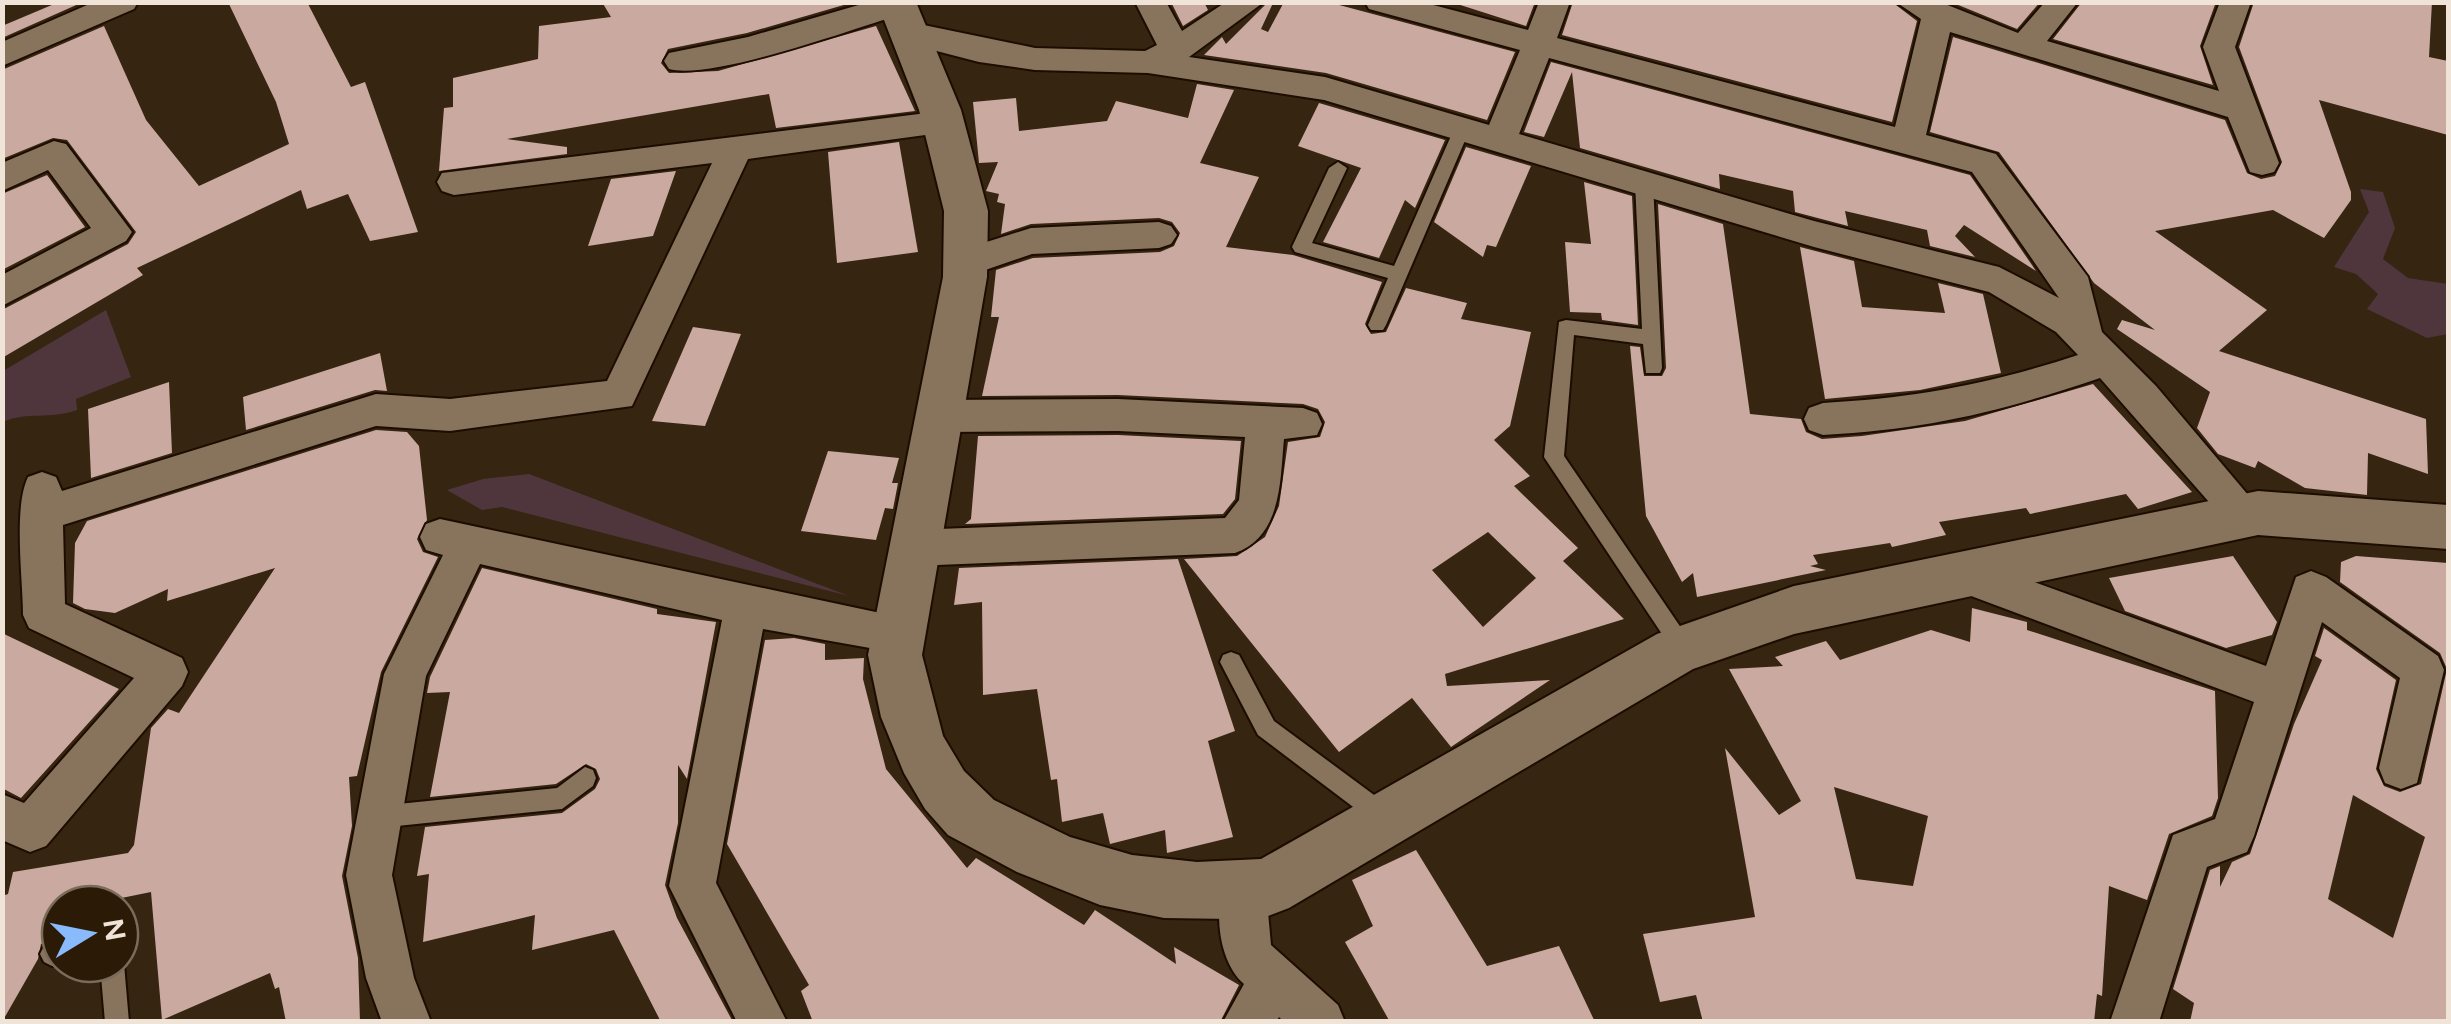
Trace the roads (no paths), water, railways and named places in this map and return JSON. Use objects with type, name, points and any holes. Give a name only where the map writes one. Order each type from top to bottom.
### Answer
[{"type":"street","points":[[2,55],[123,2]]},
{"type":"street","points":[[1150,2],[1162,56]]},
{"type":"street","points":[[1162,56],[1249,2]]},
{"type":"street","points":[[1380,2],[1984,163],[2075,286],[2096,348]]},
{"type":"street","points":[[1500,140],[1554,2]]},
{"type":"street","points":[[2026,46],[2062,2]]},
{"type":"street","points":[[2236,2],[2219,48],[2238,108],[2262,163]]},
{"type":"street","points":[[1908,142],[1925,8],[2026,46],[2238,108]]},
{"type":"street","points":[[900,13],[944,123],[966,211],[965,263],[895,655],[903,710],[923,758],[961,811],[1035,852],[1132,887],[1206,894],[1268,887],[1684,649],[1794,610],[2245,515],[2448,527]]},
{"type":"street","points":[[680,61],[900,13],[980,51],[1036,59],[1162,56],[1325,88],[1814,234],[1999,282],[2069,322],[2245,515]]},
{"type":"street","points":[[454,182],[944,123]]},
{"type":"street","points":[[2,816],[30,830],[166,672],[44,614],[42,499],[376,410],[450,416],[619,396],[736,148]]},
{"type":"street","points":[[2,178],[54,153],[114,232],[2,292]]},
{"type":"street","points":[[965,263],[1032,241],[1159,235]]},
{"type":"street","points":[[1823,418],[1929,410],[2003,395],[2096,348]]},
{"type":"street","points":[[912,548],[1235,535],[1258,506],[1284,423],[1118,415],[938,416]]},
{"type":"street","points":[[407,1022],[390,978],[369,875],[405,674],[454,540],[746,608],[898,634]]},
{"type":"street","points":[[1962,574],[2279,691]]},
{"type":"street","points":[[2134,1022],[2189,852],[2230,836],[2311,590],[2424,670],[2401,768]]},
{"type":"street","points":[[746,608],[692,886],[763,1022]]},
{"type":"street","points":[[1243,890],[1248,956],[1321,1022]]},
{"type":"street","points":[[1246,1022],[1275,980]]},
{"type":"lane","points":[[1377,325],[1462,129]]},
{"type":"lane","points":[[1338,168],[1301,247],[1399,274]]},
{"type":"lane","points":[[1644,183],[1653,368]]},
{"type":"lane","points":[[1651,338],[1566,327],[1554,457],[1684,649]]},
{"type":"lane","points":[[1231,662],[1266,728],[1389,820]]},
{"type":"lane","points":[[378,818],[562,798],[586,778]]},
{"type":"lane","points":[[114,984],[117,1022]]}]
